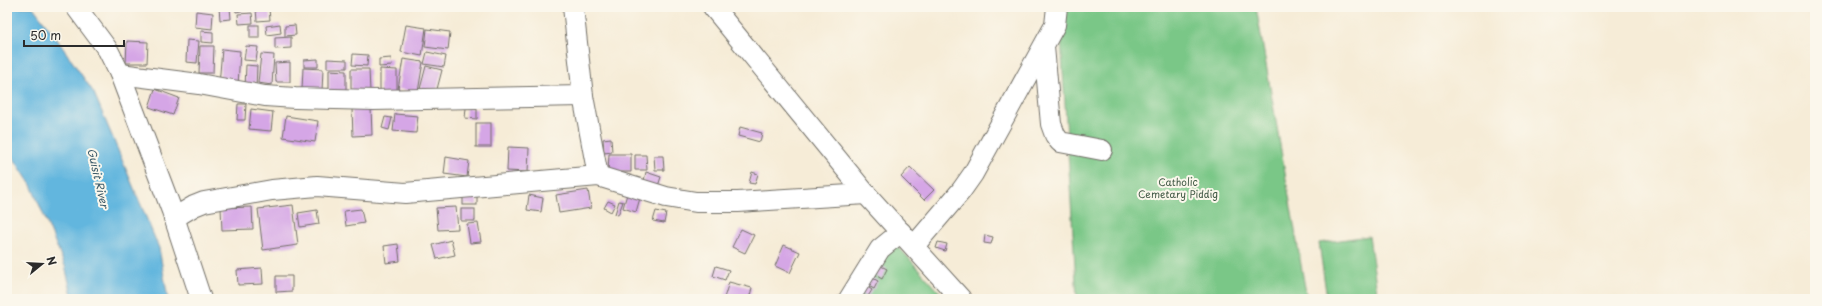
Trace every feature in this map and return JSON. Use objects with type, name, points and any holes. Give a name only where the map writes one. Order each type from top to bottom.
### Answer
[{"type":"street","points":[[76,7],[108,50],[120,74],[174,218],[201,299]]},
{"type":"street","points":[[573,7],[583,96],[598,176]]},
{"type":"street","points":[[713,7],[866,194],[962,299]]},
{"type":"street","points":[[849,299],[880,249],[908,239],[957,196],[973,174],[1044,47],[1055,25],[1057,7]]},
{"type":"street","points":[[1044,47],[1051,124],[1055,135],[1060,142],[1102,150]]},
{"type":"street","points":[[120,74],[198,84],[265,96],[295,98],[374,100],[583,96]]},
{"type":"street","points":[[174,218],[204,202],[280,190],[317,186],[404,194],[598,176],[666,197],[696,202],[738,202],[866,194]]},
{"type":"green space","name":"Catholic Cemetary Piddig","points":[[1059,7],[1256,7],[1307,299],[1077,299]]},
{"type":"green space","points":[[1369,236],[1378,299],[1327,299],[1319,243]]},
{"type":"green space","points":[[894,242],[946,299],[852,299]]},
{"type":"water","name":"Guisit River","points":[[7,7],[33,7],[94,93],[159,248],[168,299],[73,299],[65,266],[31,185],[7,148]]},
{"type":"building","points":[[219,7],[230,7],[231,19],[220,20]]},
{"type":"building","points":[[235,7],[251,7],[251,9],[236,12]]},
{"type":"building","points":[[269,8],[270,20],[257,21],[256,9]]},
{"type":"building","points":[[196,11],[213,13],[212,29],[195,27]]},
{"type":"building","points":[[252,13],[253,23],[239,24],[238,14]]},
{"type":"building","points":[[280,24],[281,33],[267,35],[266,26]]},
{"type":"building","points":[[250,25],[259,25],[259,38],[250,38]]},
{"type":"building","points":[[295,25],[296,35],[285,36],[285,26]]},
{"type":"building","points":[[406,25],[426,28],[422,56],[401,52]]},
{"type":"building","points":[[427,29],[450,32],[448,50],[425,47]]},
{"type":"building","points":[[201,31],[213,32],[213,43],[201,42]]},
{"type":"building","points":[[291,37],[291,48],[275,49],[275,38]]},
{"type":"building","points":[[187,40],[199,41],[197,63],[186,62]]},
{"type":"building","points":[[127,41],[148,42],[147,63],[126,63]]},
{"type":"building","points":[[200,46],[214,46],[213,73],[199,73]]},
{"type":"building","points":[[246,46],[258,47],[256,61],[244,60]]},
{"type":"building","points":[[222,49],[240,51],[238,86],[219,85]]},
{"type":"building","points":[[427,52],[446,56],[444,67],[424,64]]},
{"type":"building","points":[[261,54],[274,55],[272,85],[258,83]]},
{"type":"building","points":[[353,54],[368,55],[367,66],[352,65]]},
{"type":"building","points":[[391,58],[392,66],[379,67],[379,59]]},
{"type":"building","points":[[318,59],[318,67],[304,67],[304,60]]},
{"type":"building","points":[[327,59],[347,60],[347,68],[327,68]]},
{"type":"building","points":[[403,59],[423,62],[418,92],[398,89]]},
{"type":"building","points":[[290,62],[290,82],[276,82],[275,63]]},
{"type":"building","points":[[246,65],[257,66],[256,88],[245,88]]},
{"type":"building","points":[[426,66],[442,70],[436,93],[420,89]]},
{"type":"building","points":[[303,68],[323,69],[322,91],[302,90]]},
{"type":"building","points":[[351,69],[369,69],[370,92],[351,93]]},
{"type":"building","points":[[380,69],[397,70],[397,95],[380,94]]},
{"type":"building","points":[[329,70],[346,71],[346,93],[329,93]]},
{"type":"building","points":[[155,89],[179,98],[173,115],[149,107]]},
{"type":"building","points":[[238,104],[246,104],[245,120],[237,120]]},
{"type":"building","points":[[371,108],[372,135],[353,136],[352,109]]},
{"type":"building","points":[[466,108],[477,109],[477,119],[465,118]]},
{"type":"building","points":[[251,109],[273,112],[271,131],[249,129]]},
{"type":"building","points":[[395,114],[418,116],[416,133],[393,131]]},
{"type":"building","points":[[286,116],[318,121],[315,142],[283,137]]},
{"type":"building","points":[[385,117],[392,118],[389,130],[382,128]]},
{"type":"building","points":[[476,123],[491,123],[491,147],[476,147]]},
{"type":"building","points":[[740,127],[762,133],[760,142],[738,136]]},
{"type":"building","points":[[611,138],[612,152],[604,153],[603,139]]},
{"type":"building","points":[[508,147],[529,148],[528,172],[507,171]]},
{"type":"building","points":[[609,154],[631,154],[631,172],[608,172]]},
{"type":"building","points":[[635,155],[646,155],[647,170],[635,170]]},
{"type":"building","points":[[654,156],[663,156],[664,170],[655,170]]},
{"type":"building","points":[[446,157],[469,161],[467,177],[444,174]]},
{"type":"building","points":[[910,167],[934,190],[924,200],[901,177]]},
{"type":"building","points":[[646,172],[661,177],[657,189],[643,185]]},
{"type":"building","points":[[752,172],[758,174],[755,184],[749,183]]},
{"type":"building","points":[[588,190],[591,208],[559,213],[556,195]]},
{"type":"building","points":[[627,194],[640,198],[636,212],[623,208]]},
{"type":"building","points":[[463,195],[477,195],[477,205],[463,205]]},
{"type":"building","points":[[529,195],[543,198],[541,212],[527,210]]},
{"type":"building","points":[[608,201],[615,204],[611,212],[604,208]]},
{"type":"building","points":[[619,201],[623,202],[618,215],[615,214]]},
{"type":"building","points":[[293,205],[298,245],[263,250],[258,209]]},
{"type":"building","points":[[252,207],[253,229],[222,230],[221,208]]},
{"type":"building","points":[[456,207],[458,229],[438,230],[436,208]]},
{"type":"building","points":[[361,209],[364,223],[346,226],[344,211]]},
{"type":"building","points":[[461,209],[475,209],[475,221],[461,221]]},
{"type":"building","points":[[317,210],[319,224],[300,227],[298,213]]},
{"type":"building","points":[[656,211],[666,213],[664,223],[653,221]]},
{"type":"building","points":[[478,223],[481,242],[470,243],[467,224]]},
{"type":"building","points":[[741,229],[754,235],[745,253],[732,247]]},
{"type":"building","points":[[985,235],[993,237],[991,244],[984,243]]},
{"type":"building","points":[[451,240],[455,255],[437,259],[433,245]]},
{"type":"building","points":[[938,242],[947,244],[945,251],[936,248]]},
{"type":"building","points":[[398,244],[400,261],[386,263],[384,246]]},
{"type":"building","points":[[784,245],[800,252],[790,273],[775,266]]},
{"type":"building","points":[[875,263],[887,269],[882,279],[870,272]]},
{"type":"building","points":[[716,266],[729,270],[725,280],[713,276]]},
{"type":"building","points":[[262,268],[263,284],[238,285],[237,270]]},
{"type":"building","points":[[276,276],[292,276],[292,291],[276,292]]},
{"type":"building","points":[[869,276],[878,281],[874,289],[865,284]]},
{"type":"building","points":[[729,282],[752,288],[749,299],[724,298]]},
{"type":"building","points":[[863,284],[872,290],[867,298],[858,292]]}]
